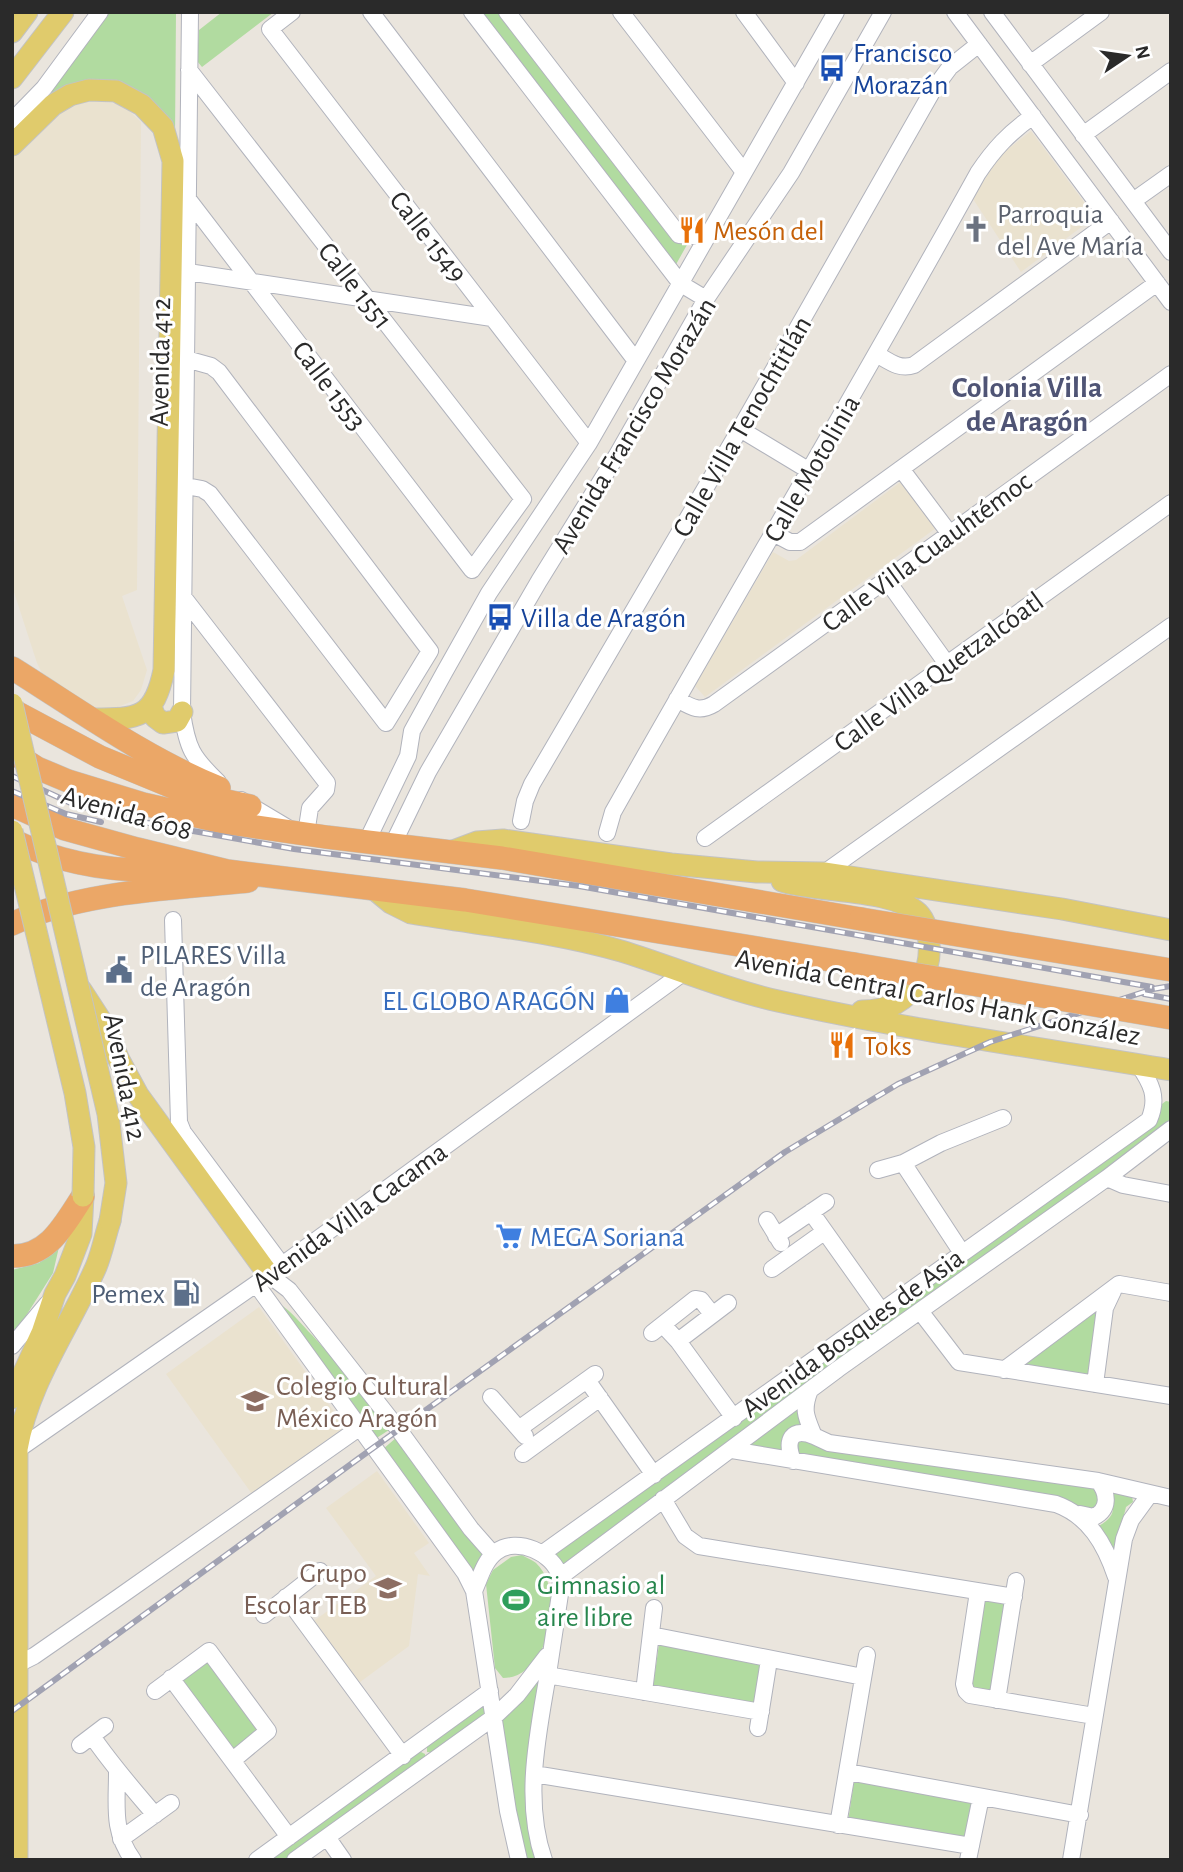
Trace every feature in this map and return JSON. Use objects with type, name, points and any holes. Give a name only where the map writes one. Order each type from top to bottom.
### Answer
[{"type":"highway","points":[[12,668],[118,737],[187,775],[228,792]]},
{"type":"highway","points":[[12,710],[100,757],[185,792],[250,806]]},
{"type":"highway","name":"Avenida 608","points":[[12,752],[37,768],[68,781],[143,804],[223,822]]},
{"type":"highway","name":"Avenida 608","points":[[12,805],[65,829],[220,869]]},
{"type":"highway","name":"Avenida Central Carlos Hank González","points":[[223,822],[453,851],[1171,970]]},
{"type":"highway","points":[[12,841],[73,862],[123,870],[220,869]]},
{"type":"highway","name":"Avenida Central Carlos Hank González","points":[[220,869],[465,900],[1171,1018]]},
{"type":"highway","points":[[12,924],[55,909],[97,899],[275,878]]},
{"type":"highway","points":[[12,1256],[26,1256],[52,1243],[83,1196]]},
{"type":"main road","points":[[12,32],[27,12]]},
{"type":"main road","points":[[12,78],[63,12]]},
{"type":"main road","points":[[12,145],[53,105],[70,95],[89,90],[116,91],[142,104],[163,127],[173,161],[164,670],[160,690],[152,707],[124,719],[93,719]]},
{"type":"main road","name":"Avenida 412","points":[[12,704],[108,1114],[116,1183],[110,1221],[97,1265],[31,1396],[15,1451],[20,1663],[17,1860]]},
{"type":"main road","points":[[152,707],[155,717],[163,723],[177,721],[182,712]]},
{"type":"main road","name":"Avenida 412","points":[[12,831],[75,1093],[84,1147],[81,1234],[55,1294],[43,1333],[12,1398]]},
{"type":"main road","name":"Avenida Central Carlos Hank González","points":[[453,851],[477,842],[503,840],[671,864],[757,872],[824,873],[1062,909],[1171,930]]},
{"type":"main road","points":[[757,872],[799,886],[904,904],[920,914],[925,924],[929,957],[924,975],[911,993],[891,1007],[874,1011],[825,1011]]},
{"type":"main road","name":"Avenida Central Carlos Hank González","points":[[374,889],[391,903],[411,913],[549,935],[608,948],[776,1001],[990,1042],[1171,1070]]},
{"type":"main road","points":[[81,990],[107,1030],[118,1058],[138,1095],[269,1274]]},
{"type":"street","points":[[12,121],[44,88],[100,12]]},
{"type":"street","name":"Avenida 412","points":[[190,12],[182,712],[189,749],[203,768],[228,792],[302,834]]},
{"type":"street","name":"Calle 1549","points":[[292,12],[270,29],[589,443]]},
{"type":"street","points":[[371,12],[636,361]]},
{"type":"street","points":[[472,12],[681,284],[706,299]]},
{"type":"street","points":[[507,12],[679,236],[707,237]]},
{"type":"street","points":[[621,12],[744,172]]},
{"type":"street","points":[[744,12],[796,83]]},
{"type":"street","name":"Avenida Francisco Morazán","points":[[367,841],[408,756],[412,731],[483,604],[589,443],[836,12]]},
{"type":"street","name":"Avenida Francisco Morazán","points":[[393,844],[428,772],[706,299],[790,173],[883,12]]},
{"type":"street","points":[[956,12],[1171,302]]},
{"type":"street","points":[[992,12],[1171,252]]},
{"type":"street","points":[[1030,64],[1101,12]]},
{"type":"street","name":"Calle Villa Tenochtitlán","points":[[521,821],[532,784],[740,429],[933,90],[950,66],[979,44]]},
{"type":"street","name":"Calle 1551","points":[[189,70],[523,499]]},
{"type":"street","points":[[1083,135],[1171,71]]},
{"type":"street","name":"Calle Motolinia","points":[[607,833],[614,811],[677,699],[988,158],[1009,133],[1033,116]]},
{"type":"street","points":[[1083,183],[1106,166]]},
{"type":"street","points":[[1133,201],[1171,174]]},
{"type":"street","points":[[629,216],[649,197]]},
{"type":"street","name":"Calle 1553","points":[[188,199],[472,570],[523,499]]},
{"type":"street","points":[[877,355],[905,368],[914,365],[1111,221]]},
{"type":"street","points":[[188,272],[492,318]]},
{"type":"street","points":[[773,533],[790,542],[800,542],[1157,283]]},
{"type":"street","points":[[186,359],[211,366],[219,372],[430,652],[386,723],[210,494],[202,489],[186,486]]},
{"type":"street","name":"Calle Villa Cuauhtémoc","points":[[677,699],[694,709],[708,708],[1171,374]]},
{"type":"street","points":[[740,429],[808,470]]},
{"type":"street","points":[[902,470],[950,534]]},
{"type":"street","name":"Calle Villa Quetzalcóatl","points":[[705,838],[1171,503]]},
{"type":"street","points":[[886,579],[947,664]]},
{"type":"street","points":[[184,598],[325,780],[327,786],[310,808],[302,834]]},
{"type":"street","points":[[824,873],[1171,626]]},
{"type":"street","points":[[408,756],[428,772]]},
{"type":"street","points":[[173,920],[179,1122],[359,1428],[465,1573],[474,1591],[508,1811],[519,1860]]},
{"type":"street","name":"Avenida Villa Cacama","points":[[15,1451],[269,1274],[683,973]]},
{"type":"street","name":"Avenida Bosques de Asia","points":[[543,1553],[1149,1120],[1162,1103],[1138,1064]]},
{"type":"street","points":[[878,1170],[903,1163],[941,1143],[1003,1118]]},
{"type":"street","name":"Avenida Bosques de Asia","points":[[560,1577],[810,1390],[1107,1178],[1171,1129]]},
{"type":"street","points":[[903,1163],[962,1253]]},
{"type":"street","points":[[1107,1178],[1123,1185],[1171,1194]]},
{"type":"street","points":[[776,1236],[826,1202]]},
{"type":"street","points":[[811,1212],[882,1312]]},
{"type":"street","points":[[766,1220],[790,1257]]},
{"type":"street","points":[[772,1269],[824,1232]]},
{"type":"street","points":[[269,1274],[289,1290],[399,1430],[471,1529],[493,1554]]},
{"type":"street","points":[[1004,1370],[1119,1284],[1171,1293]]},
{"type":"street","points":[[1095,1384],[1105,1308],[1110,1295],[1119,1284]]},
{"type":"street","points":[[12,1346],[55,1294]]},
{"type":"street","points":[[712,1314],[701,1300],[695,1298],[658,1329],[678,1341],[734,1418]]},
{"type":"street","points":[[678,1341],[728,1303]]},
{"type":"street","points":[[920,1311],[957,1360],[1171,1396]]},
{"type":"street","points":[[520,1428],[591,1377],[600,1398],[654,1475]]},
{"type":"street","points":[[810,1390],[804,1408],[814,1436]]},
{"type":"street","points":[[491,1397],[520,1428],[528,1450],[600,1398]]},
{"type":"street","points":[[20,1663],[359,1428]]},
{"type":"street","points":[[793,1461],[788,1448],[789,1441],[794,1435],[803,1432],[829,1443],[1098,1481],[1171,1498]]},
{"type":"street","points":[[732,1450],[1056,1504],[1094,1517],[1103,1511],[1106,1504],[1106,1494],[1098,1481]]},
{"type":"street","points":[[1071,1860],[1124,1538],[1130,1520],[1150,1494]]},
{"type":"street","points":[[663,1499],[685,1536],[699,1546],[978,1592],[1015,1589],[997,1700]]},
{"type":"street","points":[[1080,1514],[1102,1544],[1116,1577]]},
{"type":"street","points":[[474,1591],[493,1554],[509,1547],[543,1553],[560,1577],[560,1594],[536,1737],[534,1774],[540,1848],[544,1860]]},
{"type":"street","points":[[264,1615],[320,1571]]},
{"type":"street","points":[[978,1592],[964,1688],[970,1695],[1094,1716]]},
{"type":"street","points":[[286,1597],[403,1756]]},
{"type":"street","points":[[645,1692],[654,1608]]},
{"type":"street","points":[[651,1635],[863,1677]]},
{"type":"street","points":[[155,1691],[209,1651],[268,1731],[233,1760]]},
{"type":"street","points":[[295,1860],[494,1717],[524,1686],[551,1651]]},
{"type":"street","points":[[838,1825],[867,1655]]},
{"type":"street","points":[[547,1675],[645,1692],[759,1720],[769,1660]]},
{"type":"street","points":[[487,1668],[495,1682],[509,1687],[524,1686]]},
{"type":"street","points":[[171,1678],[289,1837]]},
{"type":"street","points":[[257,1860],[490,1691]]},
{"type":"street","points":[[105,1726],[86,1741],[124,1778],[155,1815]]},
{"type":"street","points":[[117,1772],[117,1826],[133,1860]]},
{"type":"street","points":[[848,1772],[1080,1815]]},
{"type":"street","points":[[534,1774],[838,1825],[969,1853],[981,1797]]},
{"type":"street","points":[[121,1839],[171,1803]]},
{"type":"street","points":[[327,1837],[343,1860]]},
{"type":"shaded area","points":[[90,100],[117,104],[141,122],[137,590],[122,596],[147,670],[141,690],[133,701],[102,710],[69,695],[42,673],[12,586],[12,542],[15,541],[12,534],[12,158],[56,111]]},
{"type":"shaded area","points":[[1031,131],[1095,217],[1021,272],[973,199],[999,156]]},
{"type":"shaded area","points":[[902,481],[936,528],[705,697],[695,686],[773,552],[789,561],[796,560]]},
{"type":"shaded area","name":"Colegio Cultural México Aragón","points":[[259,1307],[345,1427],[252,1494],[166,1374]]},
{"type":"shaded area","name":"Grupo Escolar TEB","points":[[377,1471],[429,1543],[414,1553],[430,1576],[418,1574],[409,1646],[356,1685],[311,1623],[376,1576],[326,1508]]},
{"type":"green space","points":[[109,12],[176,12],[175,138],[140,98],[48,96]]},
{"type":"green space","points":[[222,12],[274,12],[202,67],[197,61],[199,30]]},
{"type":"green space","points":[[479,12],[502,12],[688,243],[674,268]]},
{"type":"green space","points":[[1166,1101],[1171,1102],[1171,1124],[560,1569],[552,1554]]},
{"type":"green space","points":[[59,1247],[53,1273],[12,1338],[12,1270],[39,1263]]},
{"type":"green space","points":[[280,1304],[332,1358],[389,1430],[375,1439]]},
{"type":"green space","points":[[1096,1311],[1089,1377],[1018,1366]]},
{"type":"green space","points":[[796,1407],[801,1412],[805,1426],[783,1444],[782,1453],[744,1445]]},
{"type":"green space","points":[[397,1437],[485,1554],[471,1576],[382,1450]]},
{"type":"green space","points":[[807,1437],[822,1447],[839,1452],[851,1450],[1098,1486],[1102,1501],[1095,1511],[800,1456],[793,1448],[795,1441]]},
{"type":"green space","points":[[1111,1491],[1132,1496],[1133,1502],[1126,1507],[1115,1551],[1112,1552],[1097,1527],[1112,1513]]},
{"type":"green space","points":[[522,1555],[536,1563],[545,1576],[550,1593],[551,1612],[542,1649],[532,1664],[519,1674],[503,1678],[495,1668],[486,1584],[493,1570],[511,1557]]},
{"type":"green space","points":[[985,1599],[1010,1602],[995,1692],[968,1686]]},
{"type":"green space","points":[[659,1644],[764,1665],[758,1706],[653,1687]]},
{"type":"green space","points":[[207,1653],[265,1731],[231,1756],[173,1678]]},
{"type":"green space","points":[[541,1672],[534,1721],[545,1860],[523,1860],[500,1720]]},
{"type":"green space","points":[[486,1701],[490,1712],[435,1753],[427,1752],[427,1743]]},
{"type":"green space","points":[[417,1750],[425,1754],[425,1762],[289,1860],[268,1860]]},
{"type":"green space","points":[[854,1781],[975,1803],[970,1838],[848,1822]]},
{"type":"railway","points":[[12,776],[73,804],[137,821],[294,849],[579,886],[1152,987]]},
{"type":"railway","points":[[12,791],[66,814],[101,822]]},
{"type":"railway","points":[[12,1711],[785,1152],[898,1084],[990,1042],[1153,989],[1171,986]]},
{"type":"railway","points":[[1144,994],[1171,999]]},
{"type":"place","name":"Francisco Morazán","points":[[832,68]]},
{"type":"place","name":"Parroquia del Ave María","points":[[976,229]]},
{"type":"place","name":"Mesón del","points":[[692,230]]},
{"type":"place","name":"Villa de Aragón","points":[[500,617]]},
{"type":"place","name":"PILARES Villa de Aragón","points":[[119,970]]},
{"type":"place","name":"EL GLOBO ARAGÓN","points":[[617,1000]]},
{"type":"place","name":"Toks","points":[[842,1045]]},
{"type":"place","name":"MEGA Soriana","points":[[509,1236]]},
{"type":"place","name":"Pemex","points":[[186,1293]]},
{"type":"place","name":"Colegio Cultural México Aragón","points":[[255,1401]]},
{"type":"place","name":"Grupo Escolar TEB","points":[[388,1588]]},
{"type":"place","name":"Gimnasio al aire libre","points":[[516,1600]]},
{"type":"district","name":"Colonia Villa de Aragón","points":[[1027,404]]}]
